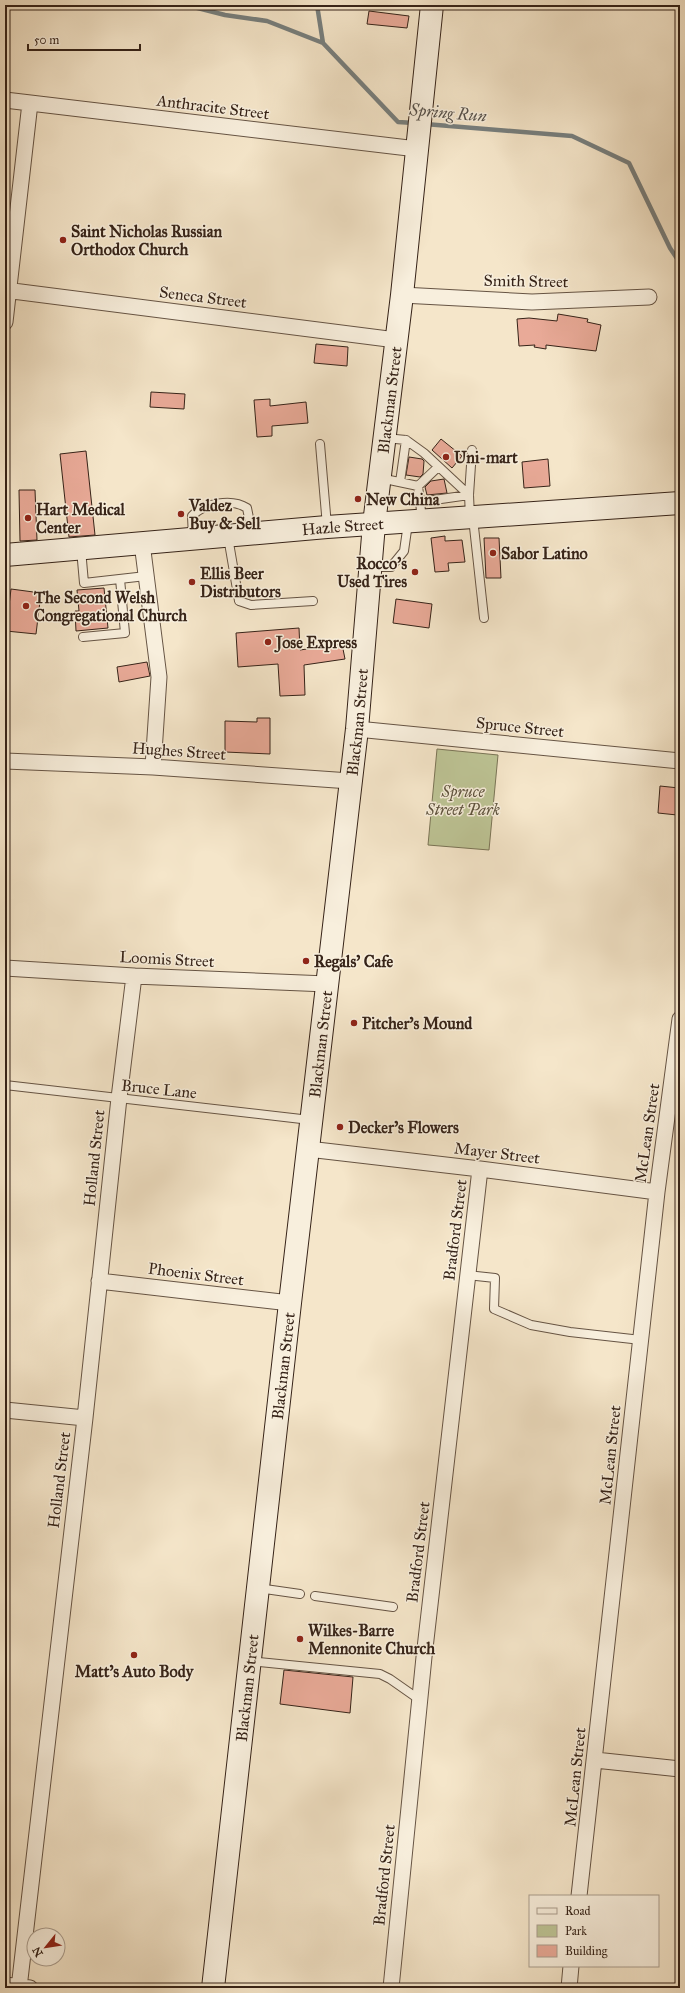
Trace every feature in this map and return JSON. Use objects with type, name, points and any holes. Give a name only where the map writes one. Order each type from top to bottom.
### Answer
[{"type":"main road","name":"Blackman Street","points":[[213,1988],[249,1661],[357,729],[374,524],[390,480],[385,438],[402,295],[432,5]]},
{"type":"main road","name":"Hazle Street","points":[[5,555],[252,534],[327,526],[374,524],[416,515],[472,517],[680,503]]},
{"type":"street","name":"Anthracite Street","points":[[5,100],[418,131]]},
{"type":"street","points":[[5,322],[7,290],[30,103]]},
{"type":"street","name":"Seneca Street","points":[[7,290],[396,340]]},
{"type":"street","name":"Smith Street","points":[[402,295],[532,302],[649,297]]},
{"type":"street","points":[[142,543],[160,677],[153,767]]},
{"type":"street","name":"Spruce Street","points":[[357,729],[680,761]]},
{"type":"street","name":"Hughes Street","points":[[5,761],[153,767],[350,781]]},
{"type":"street","name":"Loomis Street","points":[[5,968],[134,976],[327,984]]},
{"type":"street","name":"Holland Street","points":[[18,1987],[85,1418],[118,1098],[134,976]]},
{"type":"street","name":"McLean Street","points":[[579,1895],[657,1192],[680,1019]]},
{"type":"street","name":"Mayer Street","points":[[308,1149],[657,1192]]},
{"type":"street","name":"Bradford Street","points":[[391,1988],[420,1700],[480,1169]]},
{"type":"street","name":"Phoenix Street","points":[[99,1281],[290,1303]]},
{"type":"street","points":[[5,1410],[85,1418]]},
{"type":"street","points":[[595,1760],[680,1769]]},
{"type":"street","points":[[569,1988],[571,1967]]},
{"type":"lane","points":[[385,438],[406,440],[424,453],[469,496]]},
{"type":"lane","points":[[406,440],[390,480],[418,486]]},
{"type":"lane","points":[[320,444],[327,526]]},
{"type":"lane","points":[[472,450],[469,496],[484,618]]},
{"type":"lane","points":[[371,567],[391,566],[404,552],[416,515],[418,486],[438,467]]},
{"type":"lane","points":[[416,515],[469,496]]},
{"type":"lane","points":[[193,539],[192,516],[198,509],[204,506],[234,503],[242,504],[247,508],[252,534]]},
{"type":"lane","points":[[228,536],[239,602],[251,605],[313,601]]},
{"type":"lane","points":[[81,549],[84,583],[146,576]]},
{"type":"lane","points":[[83,637],[125,632],[120,579]]},
{"type":"lane","name":"Bruce Lane","points":[[5,1085],[311,1120]]},
{"type":"lane","points":[[468,1275],[495,1278],[494,1309],[531,1325],[570,1332],[641,1340]]},
{"type":"lane","points":[[258,1588],[300,1594]]},
{"type":"lane","points":[[315,1596],[393,1607]]},
{"type":"lane","points":[[249,1661],[380,1674],[390,1679],[420,1700]]},
{"type":"green space","name":"Spruce Street Park","points":[[437,749],[498,755],[489,850],[428,845]]},
{"type":"building","points":[[369,11],[409,16],[407,28],[367,24]]},
{"type":"building","points":[[558,314],[588,319],[587,322],[601,325],[596,351],[546,345],[546,349],[534,347],[535,345],[519,346],[517,319],[529,318],[557,321]]},
{"type":"building","points":[[316,344],[348,347],[347,366],[314,363]]},
{"type":"building","points":[[151,392],[185,394],[184,409],[150,407]]},
{"type":"building","points":[[270,399],[270,406],[306,402],[308,423],[272,426],[272,436],[257,437],[254,400]]},
{"type":"building","points":[[441,439],[462,456],[452,468],[432,450]]},
{"type":"building","points":[[86,451],[95,535],[69,537],[60,454]]},
{"type":"building","points":[[409,457],[422,459],[424,461],[423,474],[420,477],[406,475]]},
{"type":"building","points":[[548,459],[550,486],[524,488],[522,462]]},
{"type":"building","points":[[444,479],[447,493],[427,495],[425,487],[431,481]]},
{"type":"building","name":"Hart Medical Center","points":[[19,490],[35,490],[37,540],[20,541]]},
{"type":"building","points":[[445,536],[445,541],[462,540],[465,562],[448,563],[449,571],[435,572],[431,538]]},
{"type":"building","points":[[484,538],[499,538],[501,578],[486,578]]},
{"type":"building","points":[[104,588],[108,628],[76,631],[75,611],[79,611],[77,590]]},
{"type":"building","points":[[11,589],[41,593],[36,634],[6,631]]},
{"type":"building","points":[[396,599],[432,604],[429,628],[393,623]]},
{"type":"building","points":[[299,628],[300,650],[342,644],[345,659],[304,665],[305,695],[280,696],[278,664],[238,667],[236,633]]},
{"type":"building","points":[[147,662],[150,676],[119,682],[117,667]]},
{"type":"building","points":[[257,718],[270,718],[270,754],[225,752],[225,721],[257,722]]},
{"type":"building","points":[[660,786],[679,788],[677,815],[658,813]]},
{"type":"building","points":[[284,1670],[353,1677],[350,1713],[280,1704]]},
{"type":"waterway","name":"Spring Run","points":[[186,5],[225,15],[267,21],[323,43],[398,122],[414,123]]},
{"type":"waterway","points":[[317,5],[323,43]]},
{"type":"waterway","name":"Spring Run","points":[[425,124],[572,136],[629,163],[670,248],[680,263]]},
{"type":"place","name":"Saint Nicholas Russian Orthodox Church","points":[[63,240]]},
{"type":"place","name":"Uni-mart","points":[[446,457]]},
{"type":"place","name":"New China","points":[[358,499]]},
{"type":"place","name":"Valdez Buy & Sell","points":[[181,514]]},
{"type":"place","name":"Hart Medical Center","points":[[28,518]]},
{"type":"place","name":"Sabor Latino","points":[[493,553]]},
{"type":"place","name":"Rocco's Used Tires","points":[[415,572]]},
{"type":"place","name":"Ellis Beer Distributors","points":[[192,582]]},
{"type":"place","name":"The Second Welsh Congregational Church","points":[[26,606]]},
{"type":"place","name":"Jose Express","points":[[268,642]]},
{"type":"place","name":"Regals' Cafe","points":[[306,961]]},
{"type":"place","name":"Pitcher's Mound","points":[[354,1023]]},
{"type":"place","name":"Decker's Flowers","points":[[340,1127]]},
{"type":"place","name":"Wilkes-Barre Mennonite Church","points":[[300,1639]]},
{"type":"place","name":"Matt's Auto Body","points":[[134,1655]]}]
